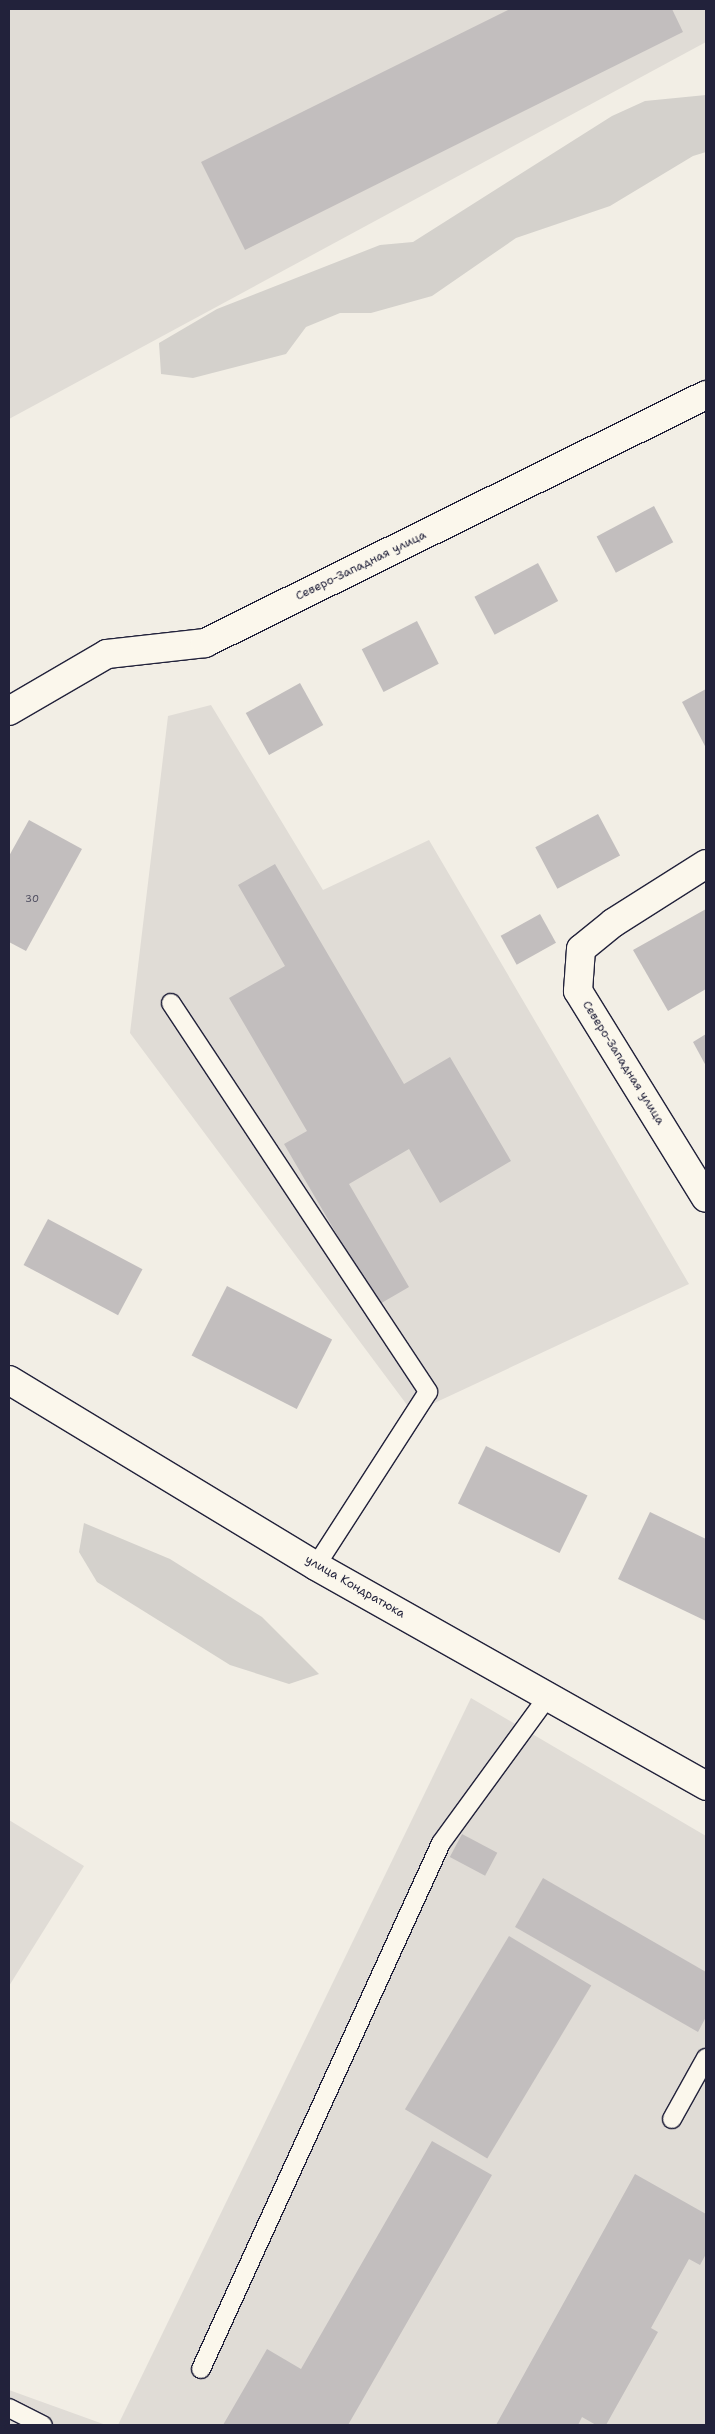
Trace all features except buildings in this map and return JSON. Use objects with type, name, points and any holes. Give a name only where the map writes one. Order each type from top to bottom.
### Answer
[{"type":"street","name":"Северо-Западная улица","points":[[9,711],[108,654],[204,643],[706,395]]},
{"type":"street","name":"Северо-Западная улица","points":[[706,864],[613,923],[581,949],[578,991],[706,1198]]},
{"type":"street","name":"улица Кондратюка","points":[[9,1380],[316,1566],[706,1786]]},
{"type":"lane","points":[[171,1003],[428,1392],[316,1566]]},
{"type":"lane","points":[[201,2369],[441,1843],[548,1696]]},
{"type":"lane","points":[[672,2119],[706,2058]]},
{"type":"lane","points":[[9,2408],[42,2425]]},
{"type":"shaded area","points":[[9,9],[706,9],[706,42],[9,419]]},
{"type":"shaded area","points":[[706,95],[706,152],[693,156],[610,206],[516,238],[432,296],[371,313],[340,313],[306,327],[286,354],[193,378],[161,374],[159,343],[217,309],[380,245],[413,242],[612,116],[645,101]]},
{"type":"shaded area","points":[[211,705],[323,890],[429,840],[689,1284],[413,1413],[130,1033],[168,716]]},
{"type":"shaded area","points":[[84,1523],[170,1559],[262,1617],[319,1674],[289,1684],[230,1665],[97,1582],[79,1552]]},
{"type":"shaded area","points":[[471,1698],[706,1836],[706,2425],[118,2425]]},
{"type":"shaded area","points":[[9,1820],[84,1866],[9,1986]]},
{"type":"shaded area","points":[[9,2390],[106,2425],[9,2425]]}]
